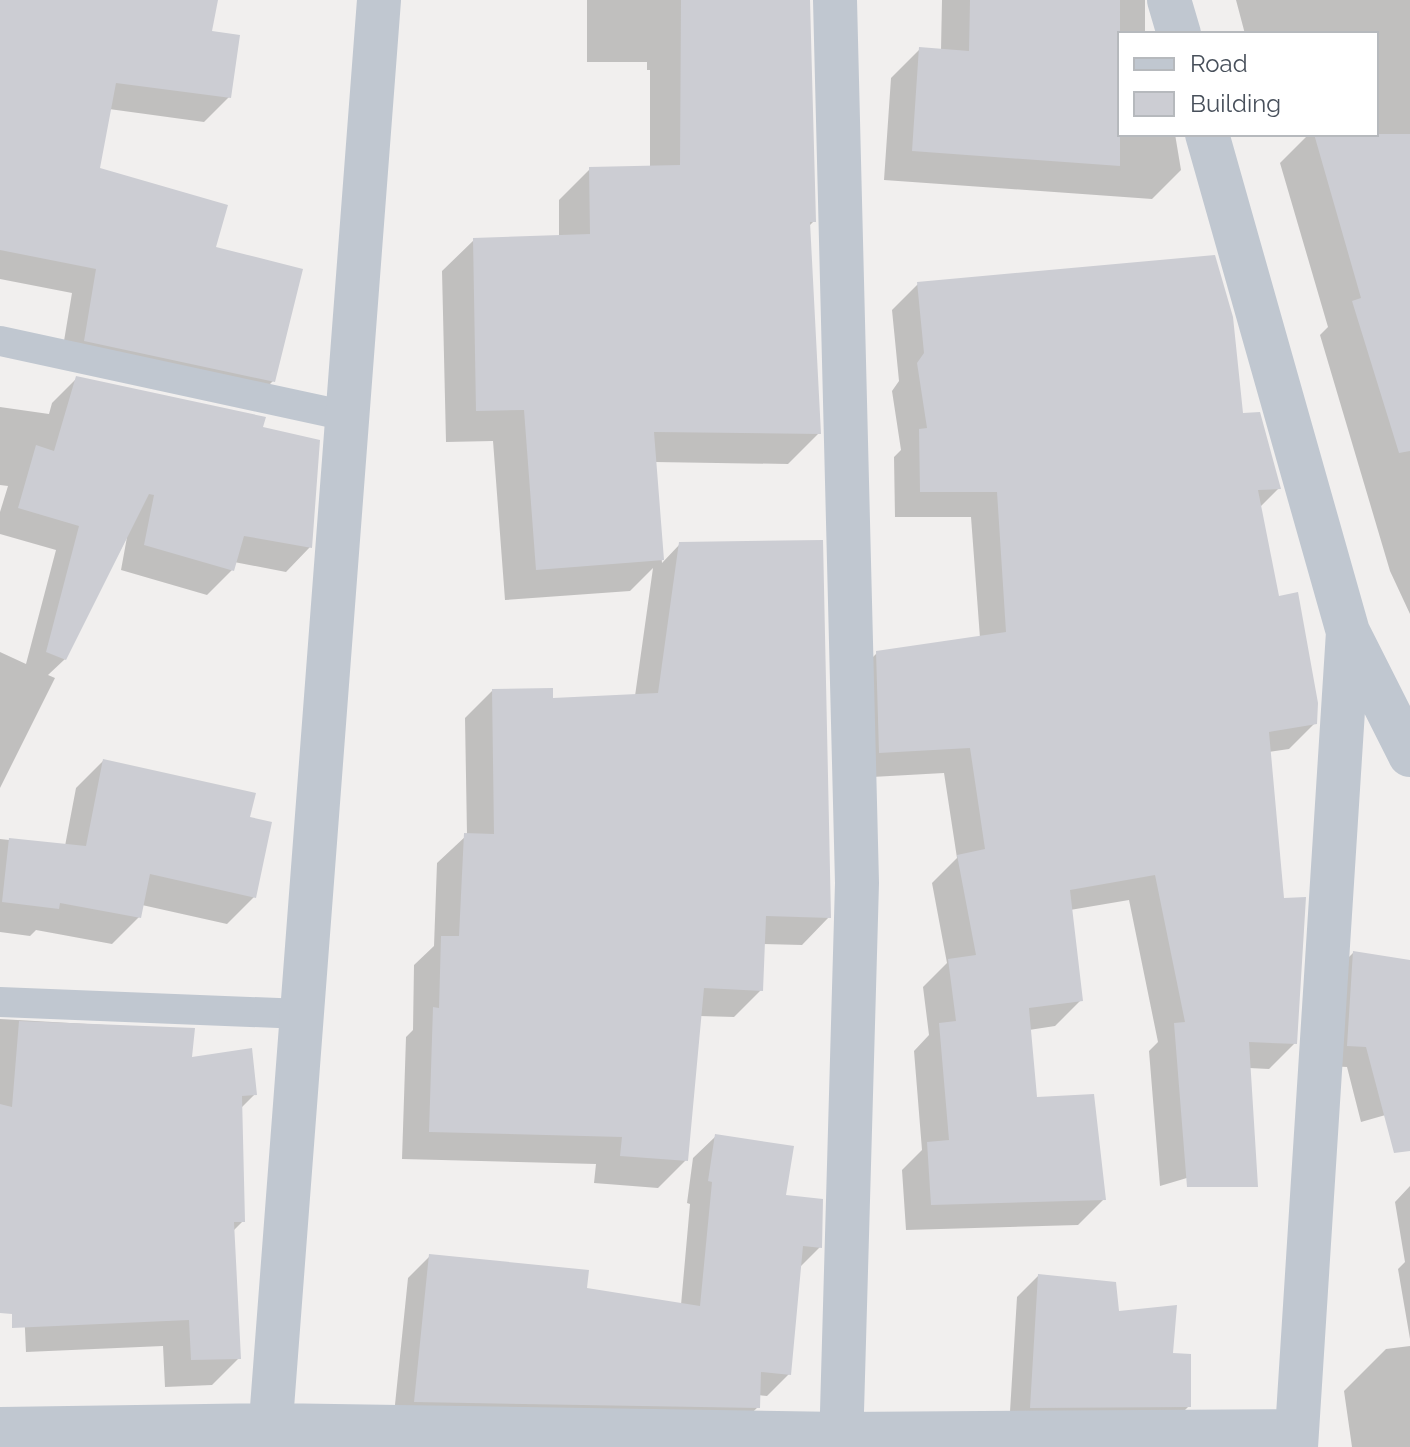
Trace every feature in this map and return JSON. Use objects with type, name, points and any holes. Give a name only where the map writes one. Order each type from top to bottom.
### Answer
[{"type":"street","points":[[270,1436],[379,0]]},
{"type":"street","points":[[835,0],[857,883],[841,1440]]},
{"type":"street","points":[[1169,0],[1178,32]]},
{"type":"street","points":[[1208,136],[1348,632],[1410,755]]},
{"type":"street","points":[[0,1429],[270,1436],[1296,1439],[1348,632]]},
{"type":"lane","points":[[0,341],[347,416]]},
{"type":"lane","points":[[0,1002],[303,1014]]},
{"type":"building","points":[[0,0],[218,0],[212,31],[240,35],[231,98],[116,83],[100,168],[228,205],[216,247],[303,269],[275,382],[84,341],[96,269],[0,250]]},
{"type":"building","points":[[681,0],[810,0],[816,222],[810,222],[821,434],[654,432],[664,560],[536,570],[524,410],[476,411],[473,238],[590,234],[589,167],[680,165]]},
{"type":"building","points":[[970,0],[1120,0],[1120,166],[912,151],[919,47],[969,51]]},
{"type":"building","points":[[1410,134],[1410,451],[1399,453],[1352,301],[1361,298],[1315,136]]},
{"type":"building","points":[[1215,255],[1233,317],[1243,413],[1260,412],[1281,489],[1258,490],[1279,596],[1298,592],[1318,703],[1317,724],[1269,732],[1284,898],[1306,897],[1297,1044],[1249,1042],[1258,1187],[1187,1187],[1174,1023],[1185,1022],[1155,875],[1070,890],[1083,1001],[1029,1008],[1037,1097],[1094,1094],[1106,1200],[931,1205],[927,1142],[949,1140],[939,1023],[956,1021],[948,959],[976,955],[957,855],[985,849],[970,748],[879,753],[876,651],[1006,632],[997,492],[920,492],[919,429],[927,428],[917,363],[924,353],[917,282]]},
{"type":"building","points":[[76,376],[266,417],[263,427],[320,440],[312,548],[244,536],[234,571],[144,545],[154,495],[149,494],[66,660],[46,652],[79,526],[18,508],[36,445],[54,451]]},
{"type":"building","points":[[823,540],[831,918],[766,916],[763,991],[704,988],[688,1161],[620,1156],[622,1137],[429,1132],[433,1007],[439,1008],[441,936],[459,936],[464,833],[494,834],[492,689],[553,688],[553,698],[658,693],[679,542]]},
{"type":"building","points":[[103,759],[256,793],[250,817],[272,822],[256,898],[150,874],[141,918],[60,903],[59,909],[2,902],[9,838],[86,846]]},
{"type":"building","points":[[1353,951],[1410,960],[1410,1151],[1394,1153],[1366,1047],[1347,1046]]},
{"type":"building","points":[[19,1021],[195,1028],[192,1057],[252,1048],[257,1095],[242,1096],[245,1222],[234,1222],[241,1359],[191,1360],[189,1320],[12,1328],[12,1314],[0,1313],[0,1104],[12,1107]]},
{"type":"building","points":[[715,1134],[794,1146],[786,1195],[823,1199],[822,1248],[803,1246],[791,1375],[761,1372],[760,1408],[414,1402],[429,1254],[589,1270],[587,1288],[700,1306],[712,1182],[708,1181]]},
{"type":"building","points":[[1038,1274],[1116,1282],[1119,1311],[1177,1305],[1173,1353],[1191,1354],[1191,1407],[1030,1408]]}]
